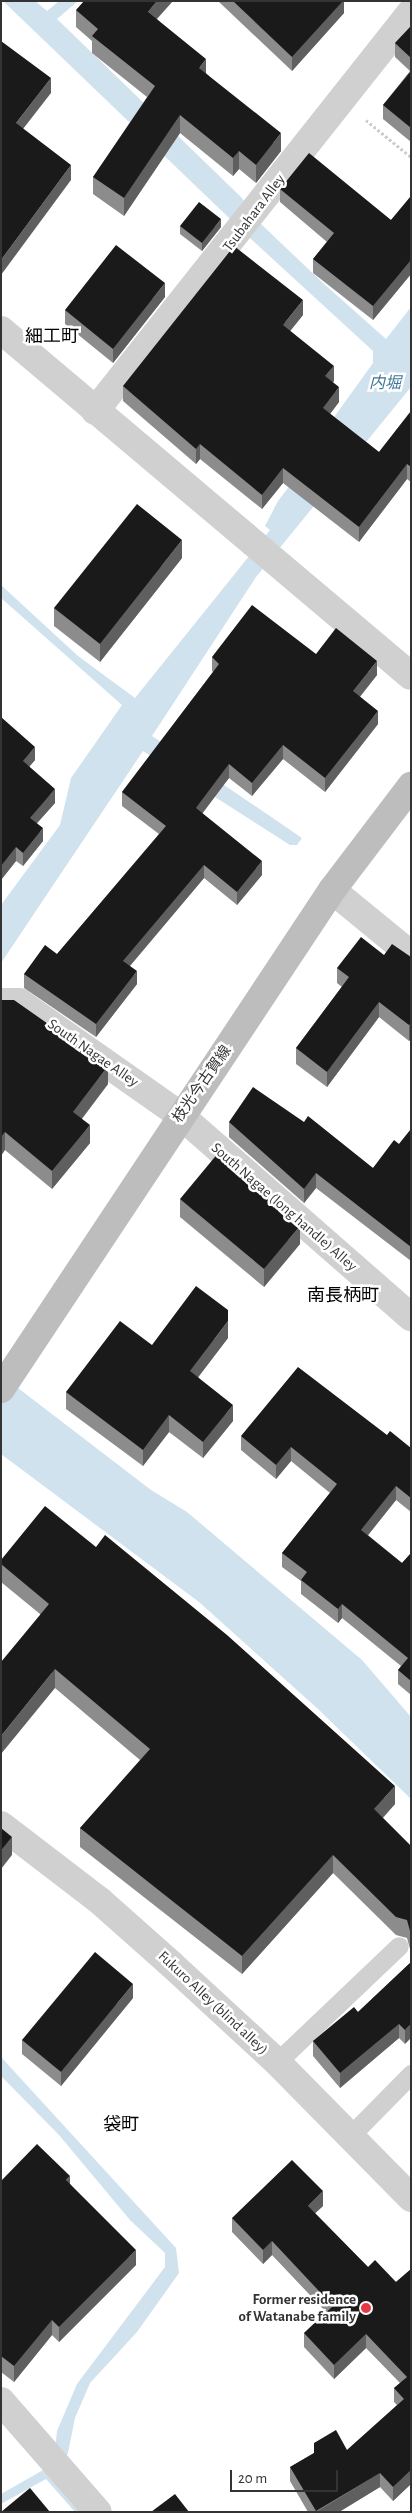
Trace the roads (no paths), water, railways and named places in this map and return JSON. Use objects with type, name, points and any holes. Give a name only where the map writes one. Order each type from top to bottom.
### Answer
[{"type":"main road","name":"枝光今古賀線","points":[[3,1385],[180,1115],[275,979],[332,890],[411,786]]},
{"type":"street","name":"Tsubahara Alley","points":[[95,411],[232,242],[411,12]]},
{"type":"street","points":[[1,330],[411,676]]},
{"type":"street","points":[[332,890],[411,955]]},
{"type":"street","name":"South Nagae Alley","points":[[1,1002],[19,1002],[180,1115]]},
{"type":"street","name":"South Nagae (long handle) Alley","points":[[180,1115],[411,1317]]},
{"type":"street","name":"Fukuro Alley (blind alley)","points":[[1,1825],[100,1900],[277,2062],[348,2138],[411,2198]]},
{"type":"street","points":[[1,2400],[98,2512]]},
{"type":"lane","points":[[277,2062],[399,1946]]},
{"type":"lane","points":[[348,2138],[411,2074]]},
{"type":"water","name":"内堀","points":[[3,1],[35,1],[47,11],[59,1],[78,1],[57,19],[241,197],[262,225],[323,283],[386,339],[411,307],[411,387],[256,577],[152,736],[302,838],[297,845],[290,845],[143,751],[1,963],[1,905],[60,825],[71,778],[122,705],[1,598],[1,585],[78,656],[135,698],[270,530],[265,526],[278,501],[323,442],[327,427],[373,363],[373,351],[251,239]]},
{"type":"water","points":[[1,1375],[151,1490],[187,1512],[362,1660],[411,1717],[411,1799],[318,1709],[199,1602],[1,1454]]},
{"type":"water","points":[[1,2057],[176,2248],[179,2273],[137,2332],[90,2383],[75,2418],[68,2453],[56,2476],[86,2512],[75,2512],[46,2479],[1,2504],[1,2494],[45,2469],[55,2450],[57,2431],[77,2384],[165,2267],[165,2253],[130,2220],[59,2135],[1,2076]]},
{"type":"place","name":"Former residence of Watanabe family","points":[[366,2308]]},
{"type":"district","name":"細工町","points":[[52,337]]},
{"type":"district","name":"南長柄町","points":[[343,1296]]},
{"type":"district","name":"袋町","points":[[121,2125]]}]
